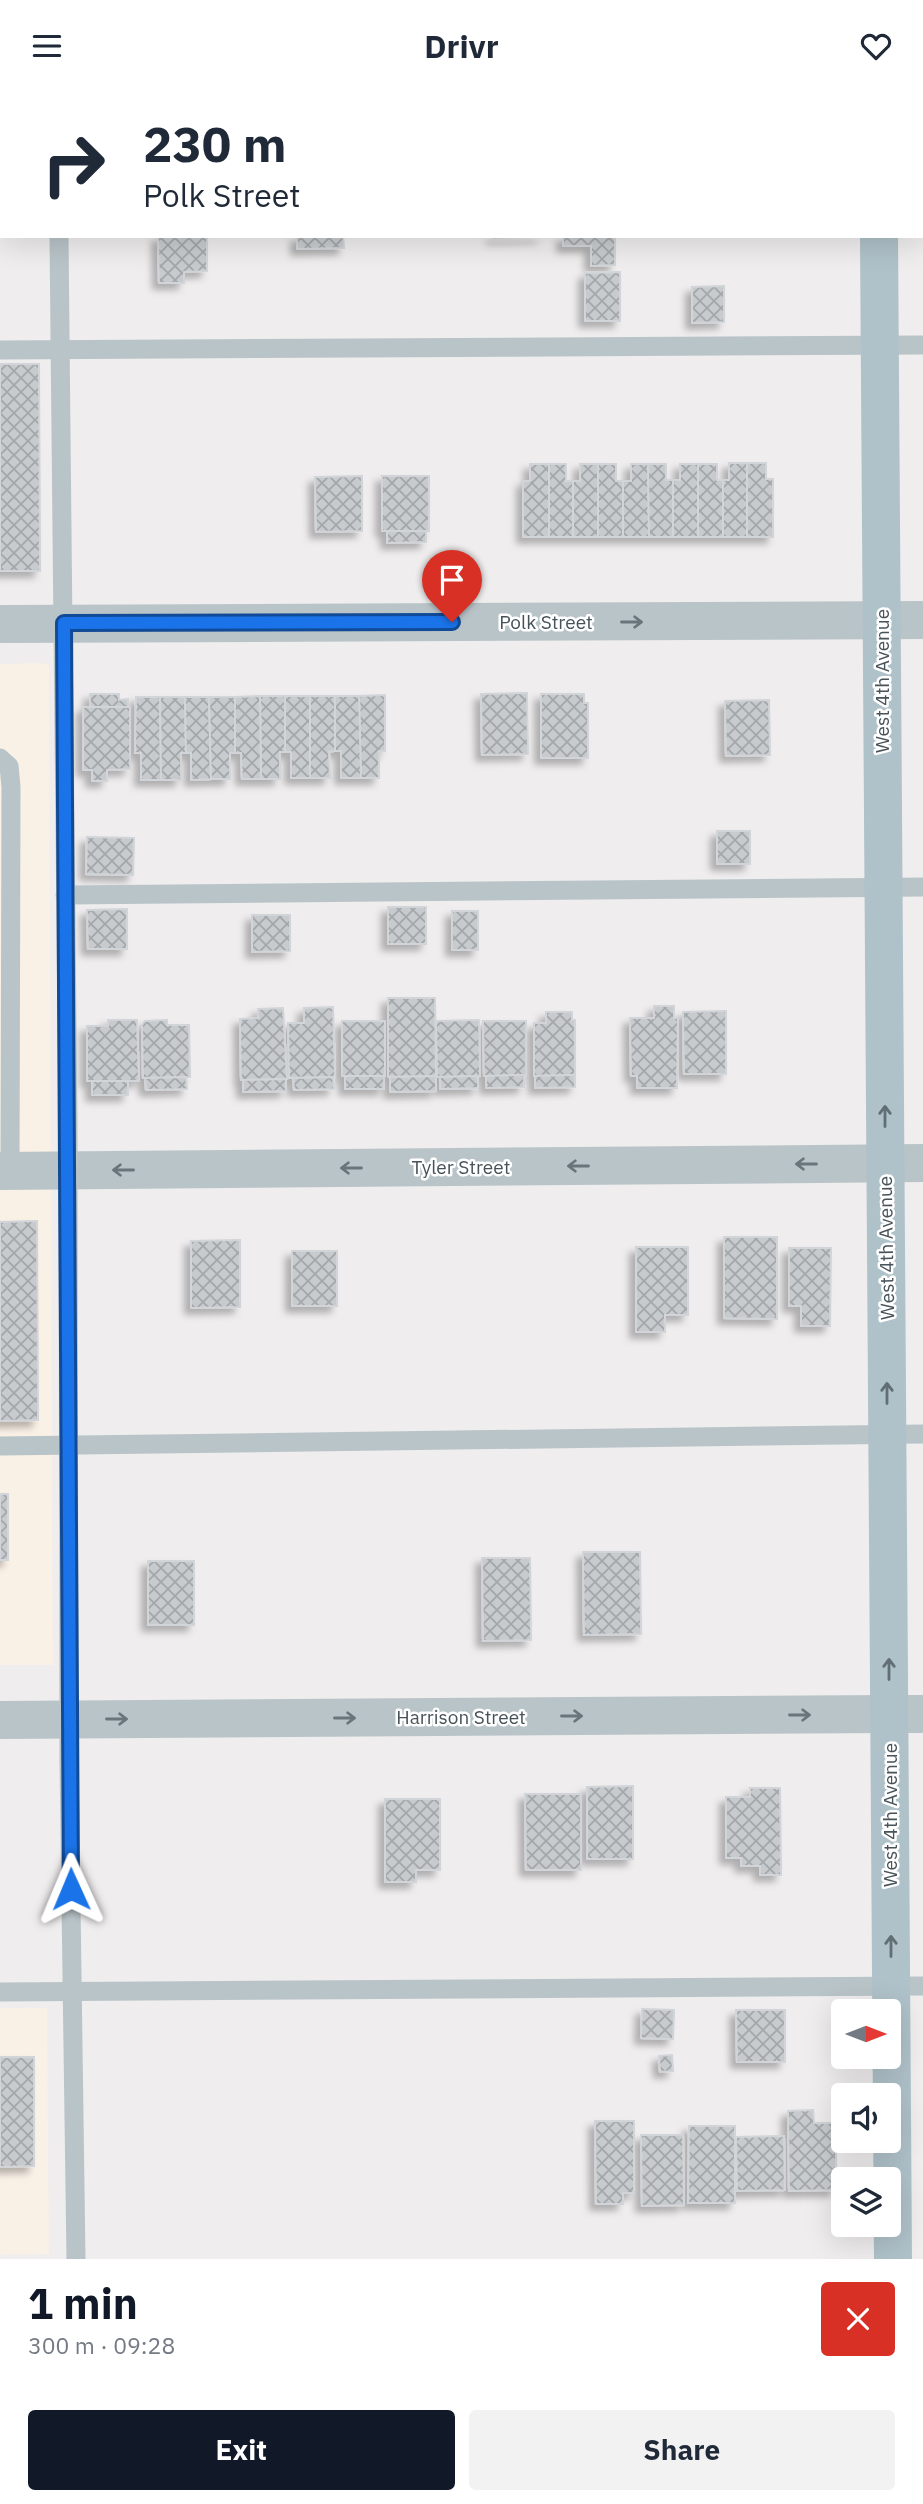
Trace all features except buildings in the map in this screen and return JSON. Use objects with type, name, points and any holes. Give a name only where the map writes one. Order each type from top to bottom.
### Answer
[{"type":"main road","name":"West 4th Avenue","points":[[879,238],[885,1164],[905,1434],[907,1986],[893,2259]]},
{"type":"street","name":"Polk Street","points":[[0,624],[923,621]]},
{"type":"street","name":"Tyler Street","points":[[5,1171],[923,1163]]},
{"type":"street","name":"Harrison Street","points":[[0,1720],[906,1714]]},
{"type":"lane","points":[[59,238],[68,1170],[69,1719],[76,2259]]},
{"type":"lane","points":[[0,350],[923,345]]},
{"type":"lane","points":[[0,758],[9,766],[10,787],[5,1171]]},
{"type":"lane","points":[[65,895],[923,887]]},
{"type":"lane","points":[[0,1446],[905,1434]]},
{"type":"lane","points":[[0,1992],[907,1986]]},
{"type":"shaded area","points":[[0,664],[49,665],[53,1665],[0,1665]]},
{"type":"shaded area","points":[[0,2008],[47,2008],[49,2254],[0,2255]]},
{"type":"route","points":[[71,1889],[64,623],[452,622]]}]
